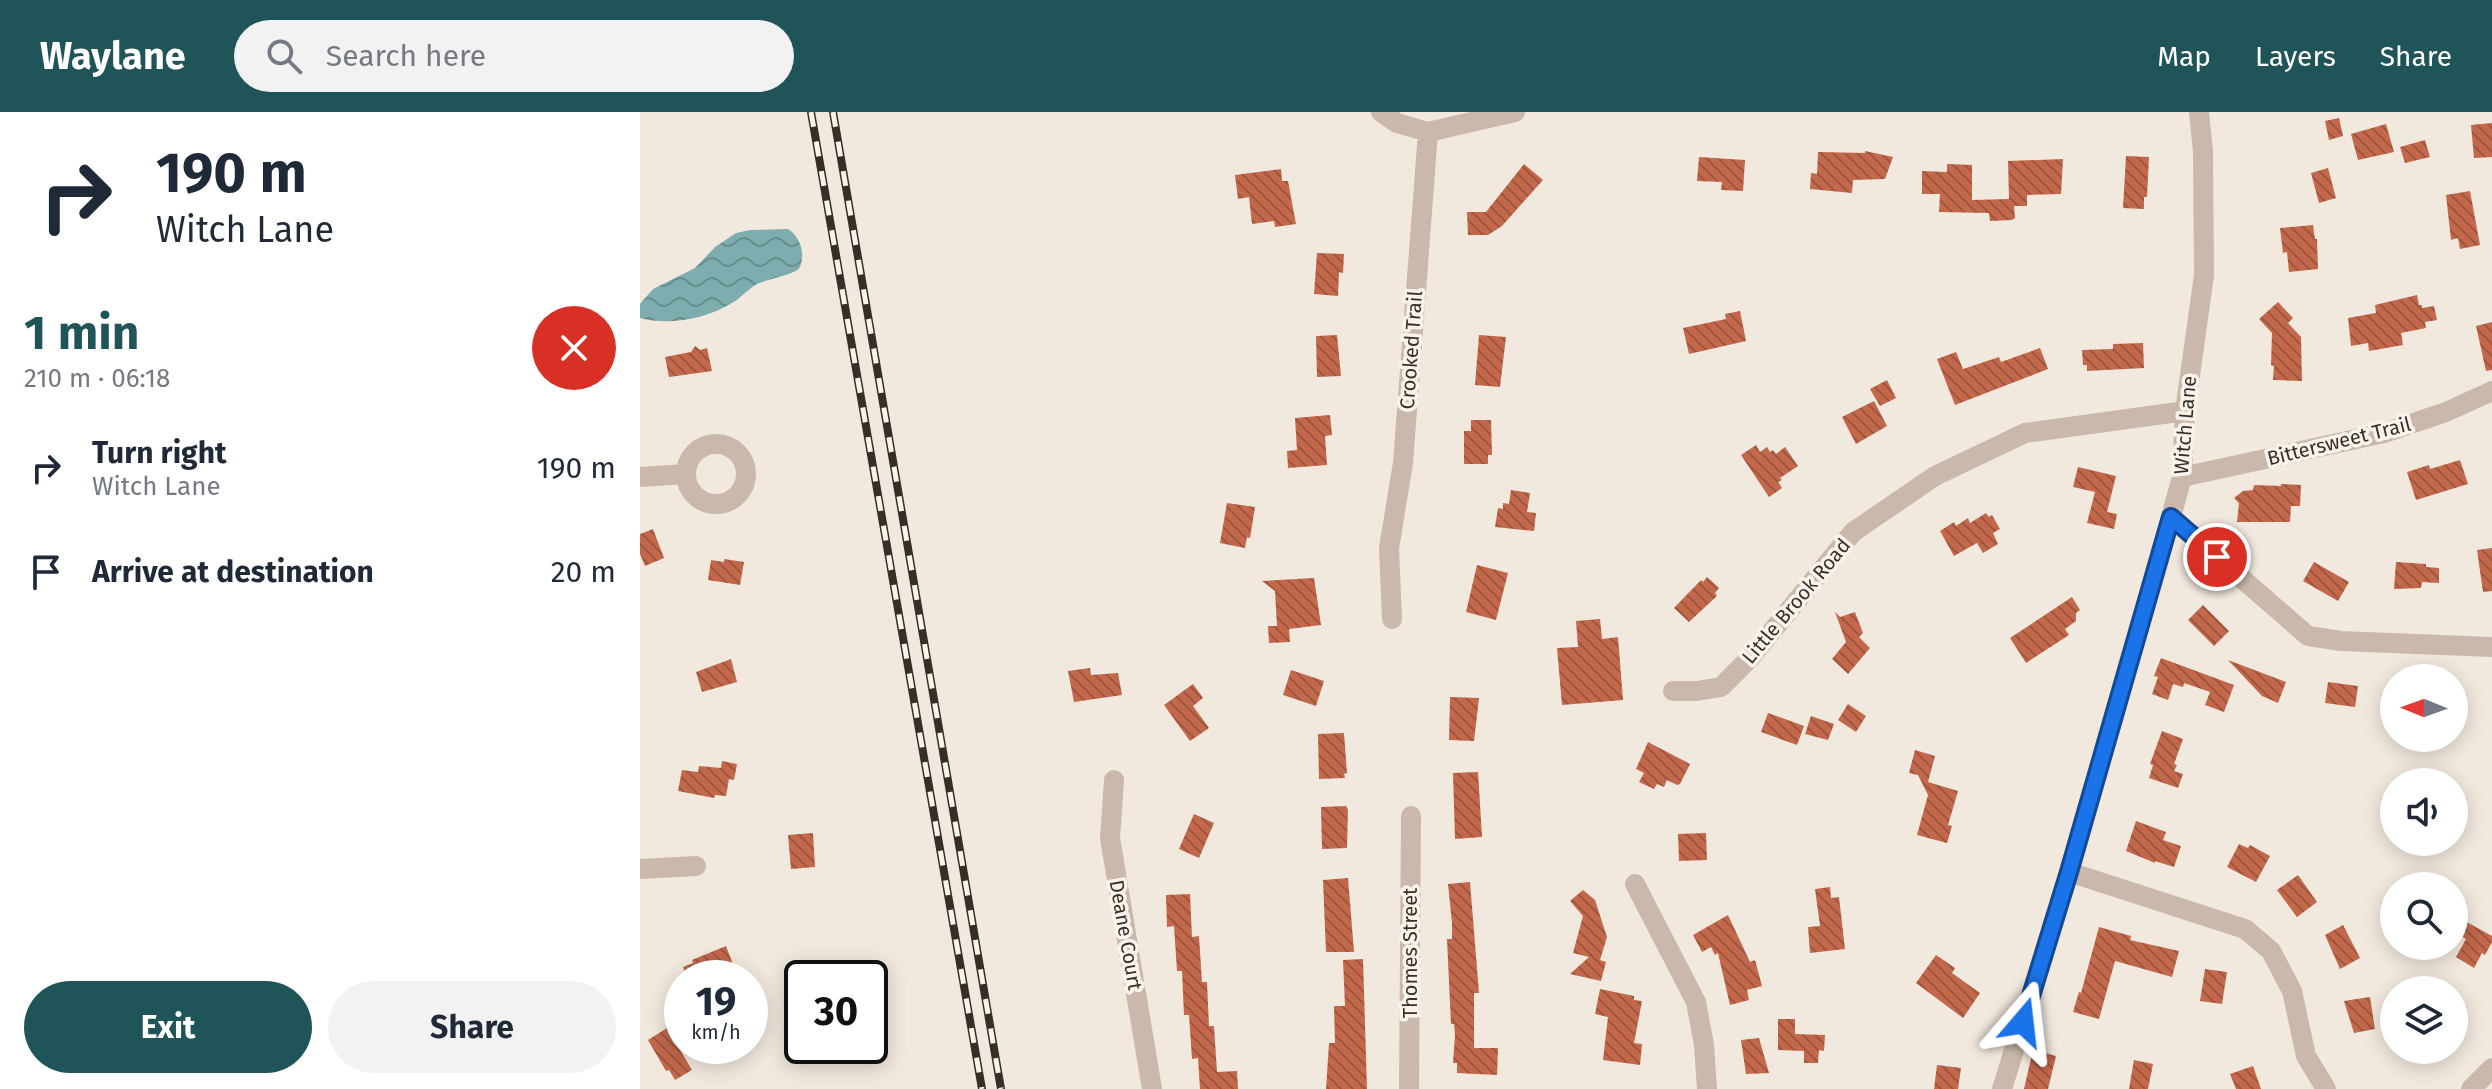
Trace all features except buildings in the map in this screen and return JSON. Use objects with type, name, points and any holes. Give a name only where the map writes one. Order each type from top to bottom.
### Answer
[{"type":"street","points":[[1381,112],[1397,123],[1428,132],[1515,112]]},
{"type":"street","name":"Witch Lane","points":[[2002,1089],[2069,872],[2182,477],[2185,411],[2204,275],[2203,152],[2199,112]]},
{"type":"street","name":"Crooked Trail","points":[[1392,619],[1389,548],[1403,463],[1428,132]]},
{"type":"street","name":"Bittersweet Trail","points":[[2182,477],[2384,433],[2446,412],[2492,391]]},
{"type":"street","name":"Little Brook Road","points":[[1673,691],[1721,687],[1751,657],[1853,532],[1935,476],[2025,433],[2185,411]]},
{"type":"street","points":[[640,477],[686,474]]},
{"type":"street","points":[[2171,517],[2308,636],[2341,641],[2492,647]]},
{"type":"street","name":"Deane Court","points":[[1114,780],[1110,838],[1152,1089]]},
{"type":"street","name":"Thomes Street","points":[[1409,1089],[1411,816]]},
{"type":"street","points":[[640,869],[696,866]]},
{"type":"street","points":[[2069,872],[2245,929],[2271,951],[2292,991],[2306,1056],[2326,1089]]},
{"type":"street","points":[[1635,884],[1696,1002],[1707,1089]]},
{"type":"street","points":[[2471,1089],[2492,1068]]},
{"type":"water","points":[[788,229],[801,247],[799,269],[757,284],[722,309],[699,317],[675,321],[640,318],[640,304],[653,289],[695,268],[715,247],[736,233]]},
{"type":"railway","points":[[811,112],[982,1089]]},
{"type":"railway","points":[[833,112],[1001,1089]]},
{"type":"route","points":[[2023,1022],[2171,517],[2217,557]]}]
